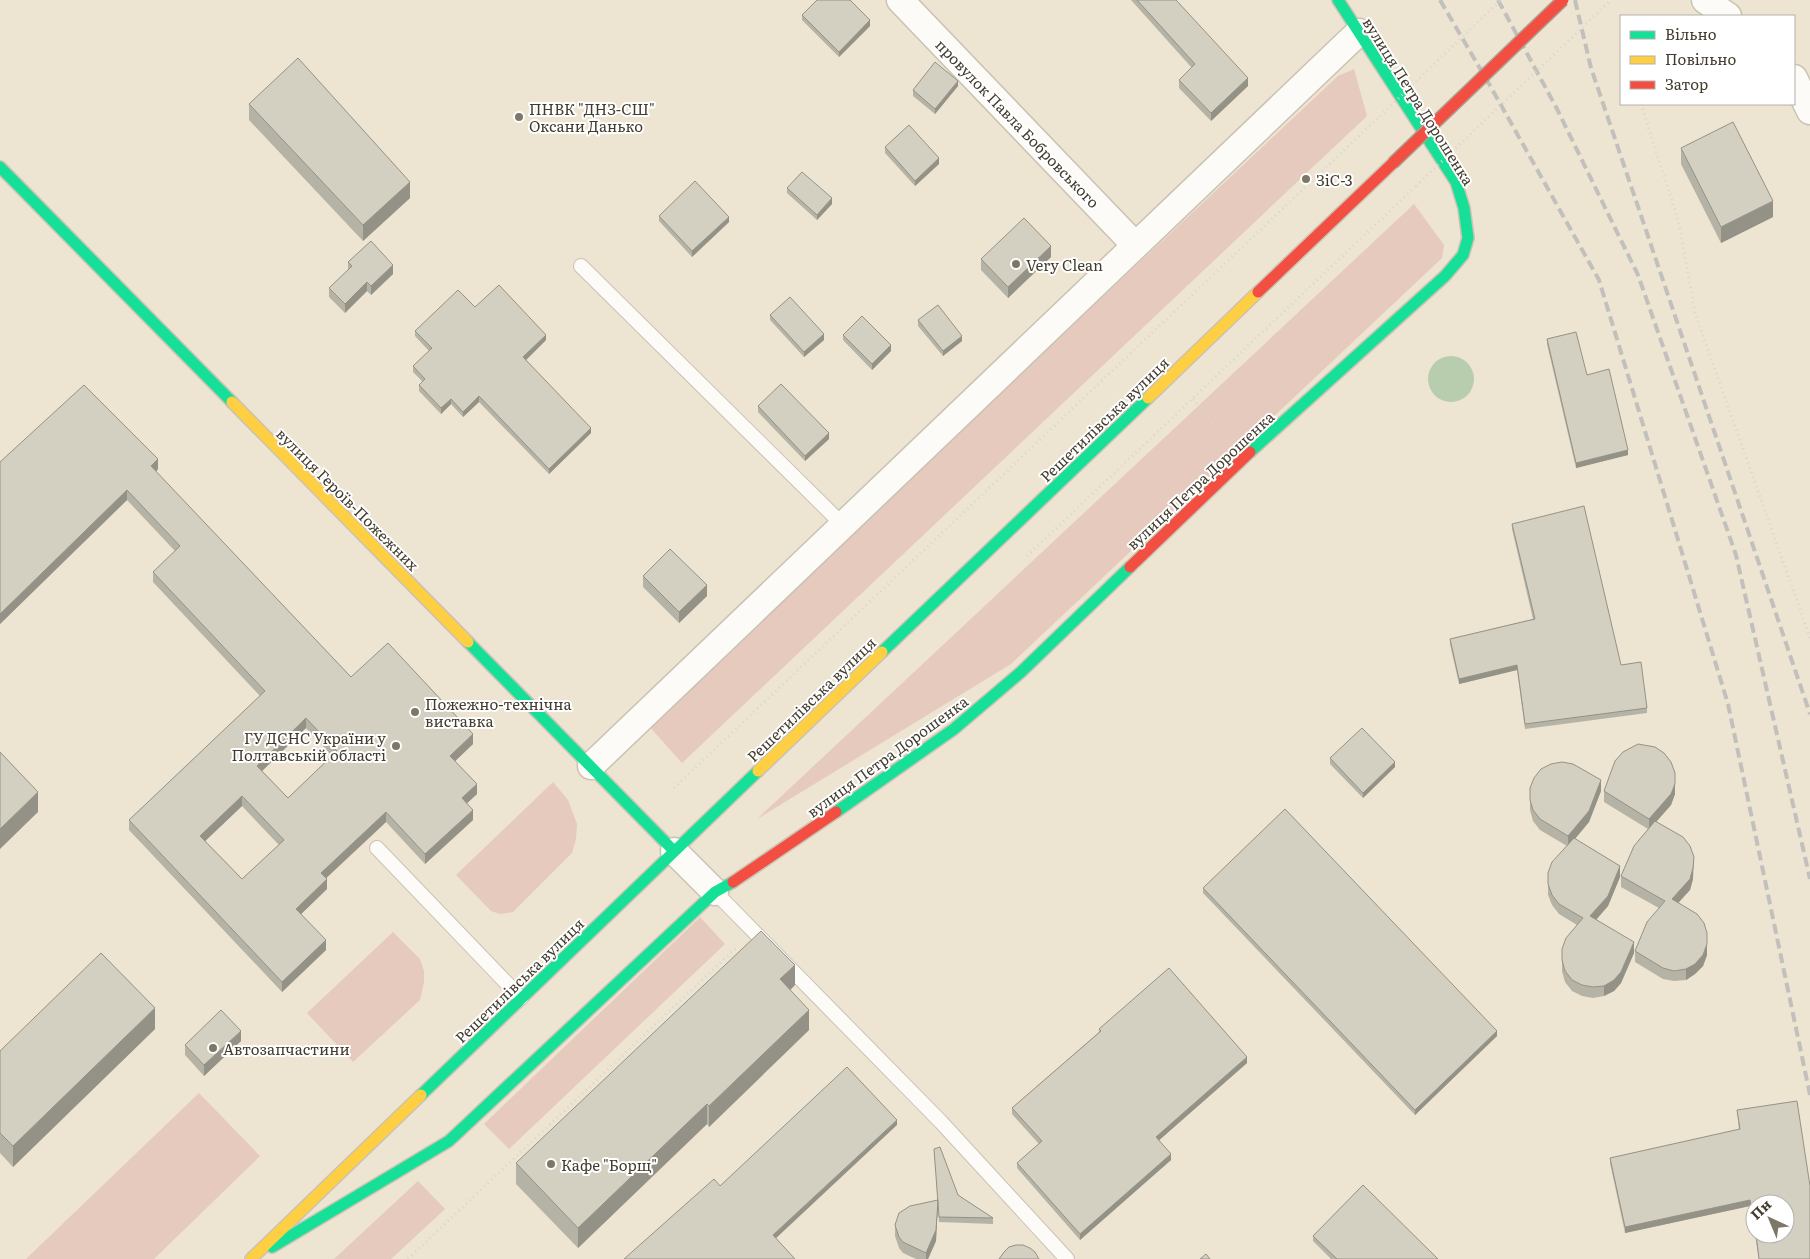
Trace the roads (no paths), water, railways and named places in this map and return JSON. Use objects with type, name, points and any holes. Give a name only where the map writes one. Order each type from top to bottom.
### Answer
[{"type":"street","name":"провулок Павла Бобровського","points":[[900,0],[1135,245]]},
{"type":"street","name":"вулиця Петра Дорошенка","points":[[251,1259],[449,1140],[716,892],[741,878],[954,729],[1021,672],[1241,460],[1445,276],[1464,254],[1467,240],[1467,225],[1464,204],[1456,182],[1338,0]]},
{"type":"street","name":"Решетилівська вулиця","points":[[251,1259],[674,851],[1563,0]]},
{"type":"street","points":[[1705,0],[1727,15]]},
{"type":"street","points":[[591,766],[1358,32]]},
{"type":"street","points":[[1795,80],[1810,112]]},
{"type":"street","name":"вулиця Героїв-Пожежних","points":[[0,167],[674,851]]},
{"type":"street","points":[[674,851],[716,892]]},
{"type":"lane","points":[[581,266],[843,524]]},
{"type":"lane","points":[[377,848],[521,998]]},
{"type":"lane","points":[[716,892],[941,1122],[1067,1259]]},
{"type":"railway","points":[[1440,0],[1599,280],[1728,704],[1810,1095]]},
{"type":"railway","points":[[1498,0],[1556,107],[1638,275],[1736,555],[1810,879]]},
{"type":"railway","points":[[1575,0],[1591,68],[1810,714]]},
{"type":"place","name":"ПНВК \"ДНЗ-СШ\" Оксани Данько","points":[[519,117]]},
{"type":"place","name":"ЗіС-3","points":[[1306,179]]},
{"type":"place","name":"Very Clean","points":[[1016,264]]},
{"type":"place","name":"Пожежно-технічна виставка","points":[[415,712]]},
{"type":"place","name":"ГУ ДСНС України у Полтавській області","points":[[396,746]]},
{"type":"place","name":"Автозапчастини","points":[[213,1048]]},
{"type":"place","name":"Кафе \"Борщ\"","points":[[551,1164]]}]
